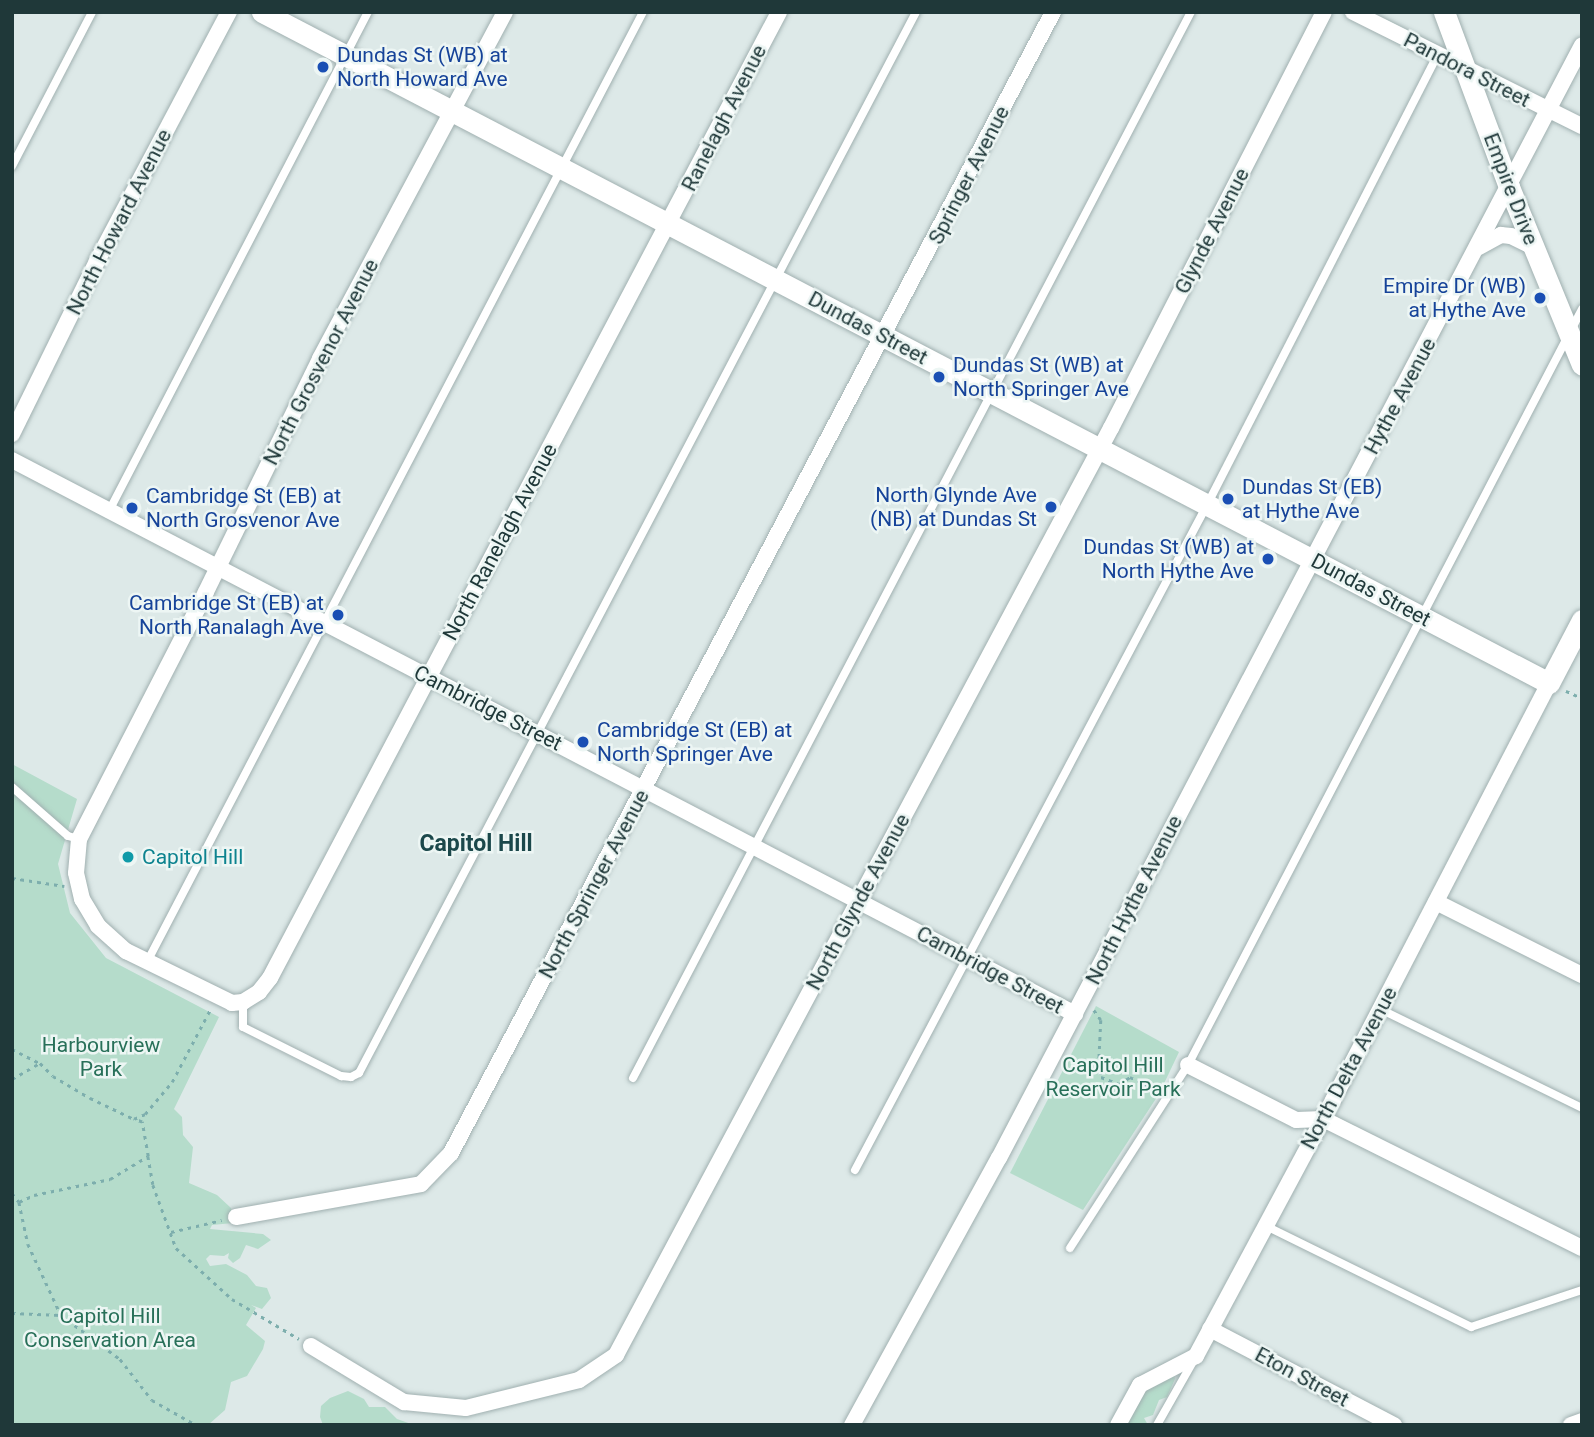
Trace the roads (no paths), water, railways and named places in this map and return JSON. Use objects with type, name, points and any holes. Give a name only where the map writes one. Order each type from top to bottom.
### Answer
[{"type":"street","name":"North Howard Avenue","points":[[12,434],[97,261],[229,12]]},
{"type":"street","name":"Dundas Street","points":[[262,12],[1549,683]]},
{"type":"street","name":"North Grosvenor Avenue","points":[[79,839],[218,568],[320,359],[505,12]]},
{"type":"street","name":"Ranelagh Avenue","points":[[670,223],[779,12]]},
{"type":"street","name":"Springer Avenue","points":[[884,337],[1053,12]]},
{"type":"street","name":"Glynde Avenue","points":[[1099,449],[1324,12]]},
{"type":"street","name":"Pandora Street","points":[[1353,12],[1582,126]]},
{"type":"street","name":"Empire Drive","points":[[1444,12],[1509,187],[1582,365]]},
{"type":"street","name":"Hythe Avenue","points":[[1314,560],[1582,45]]},
{"type":"street","name":"North Ranelagh Avenue","points":[[243,1002],[259,992],[270,978],[670,223]]},
{"type":"street","points":[[1477,248],[1501,235],[1511,236],[1534,247]]},
{"type":"street","name":"North Springer Avenue","points":[[236,1217],[421,1184],[451,1153],[884,337]]},
{"type":"street","name":"North Glynde Avenue","points":[[311,1346],[404,1402],[466,1408],[579,1380],[616,1355],[1099,449]]},
{"type":"street","name":"Cambridge Street","points":[[12,460],[1075,1014]]},
{"type":"street","name":"North Hythe Avenue","points":[[852,1425],[1075,1014],[1314,560]]},
{"type":"street","points":[[1549,683],[1582,620]]},
{"type":"street","name":"North Delta Avenue","points":[[1196,1356],[1323,1119],[1549,683]]},
{"type":"street","points":[[79,839],[76,873],[89,913],[98,926],[125,951],[217,998],[232,1003],[243,1002]]},
{"type":"street","points":[[1436,902],[1582,975]]},
{"type":"street","points":[[1188,1065],[1296,1121],[1323,1119],[1582,1248]]},
{"type":"street","name":"Eton Street","points":[[1210,1329],[1394,1425]]},
{"type":"street","points":[[1118,1425],[1140,1385],[1196,1356]]},
{"type":"street","points":[[1571,1425],[1582,1421]]},
{"type":"lane","points":[[12,166],[92,12]]},
{"type":"lane","points":[[109,511],[368,12]]},
{"type":"lane","points":[[147,962],[643,12]]},
{"type":"lane","points":[[243,1002],[243,1027],[341,1076],[351,1077],[359,1073],[916,12]]},
{"type":"lane","points":[[632,1078],[1191,12]]},
{"type":"lane","points":[[855,1170],[1207,505],[1437,56]]},
{"type":"lane","points":[[1070,1248],[1188,1065],[1419,616],[1582,309]]},
{"type":"lane","points":[[12,787],[68,836],[79,839]]},
{"type":"lane","points":[[1380,1009],[1582,1108]]},
{"type":"lane","points":[[1266,1226],[1471,1327],[1582,1290]]},
{"type":"lane","points":[[1157,1425],[1196,1356]]},
{"type":"place","name":"Dundas St (WB) at North Howard Ave","points":[[323,67]]},
{"type":"place","name":"Empire Dr (WB) at Hythe Ave","points":[[1540,298]]},
{"type":"place","name":"Dundas St (WB) at North Springer Ave","points":[[939,377]]},
{"type":"place","name":"Dundas St (EB) at Hythe Ave","points":[[1228,499]]},
{"type":"place","name":"North Glynde Ave (NB) at Dundas St","points":[[1051,507]]},
{"type":"place","name":"Cambridge St (EB) at North Grosvenor Ave","points":[[132,508]]},
{"type":"place","name":"Dundas St (WB) at North Hythe Ave","points":[[1268,559]]},
{"type":"place","name":"Cambridge St (EB) at North Ranalagh Ave","points":[[338,615]]},
{"type":"place","name":"Cambridge St (EB) at North Springer Ave","points":[[583,742]]},
{"type":"place","name":"Capitol Hill","points":[[128,857]]},
{"type":"district","name":"Capitol Hill","points":[[476,844]]},
{"type":"park label","name":"Harbourview Park","points":[[101,1057]]},
{"type":"park label","name":"Capitol Hill Reservoir Park","points":[[1113,1077]]},
{"type":"park label","name":"Capitol Hill Conservation Area","points":[[110,1328]]}]
